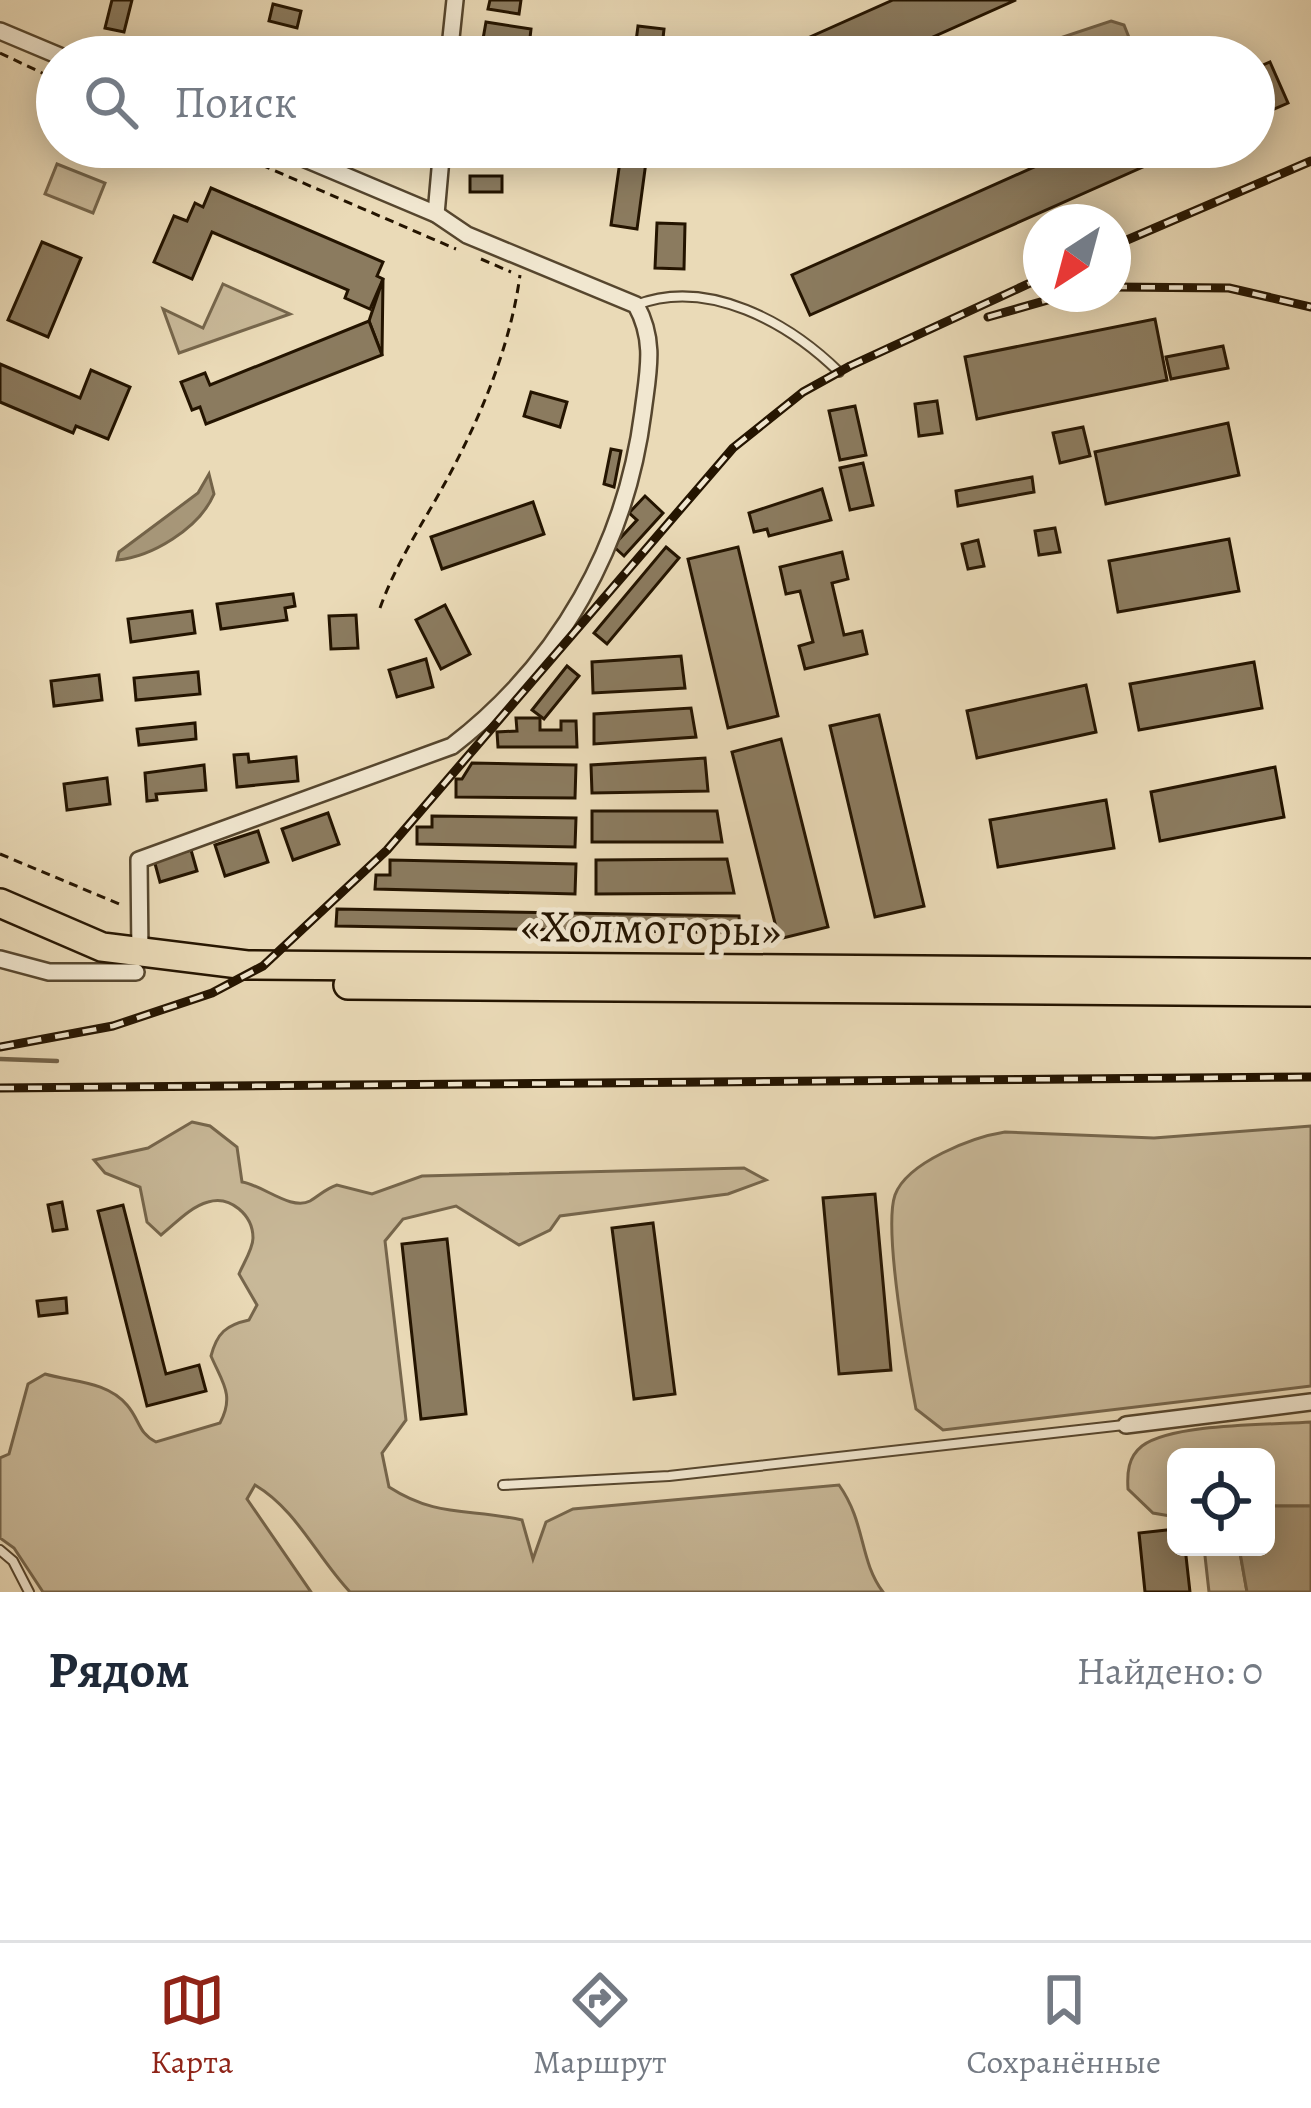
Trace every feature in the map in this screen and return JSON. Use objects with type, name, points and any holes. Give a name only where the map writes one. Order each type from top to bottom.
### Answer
[{"type":"highway","name":"«Холмогоры»","points":[[0,903],[138,963],[202,980],[439,987],[1311,992]]},
{"type":"highway","name":"«Холмогоры»","points":[[0,923],[69,956],[138,963],[1311,973]]},
{"type":"street","points":[[451,36],[455,0]]},
{"type":"street","points":[[0,31],[36,46]]},
{"type":"street","points":[[0,959],[49,972],[138,963],[143,913],[139,860],[452,746],[484,721],[571,620],[593,585],[637,458],[652,342],[636,305],[466,235],[436,214],[327,168]]},
{"type":"street","points":[[436,214],[440,168]]},
{"type":"street","points":[[1126,1425],[1311,1402]]},
{"type":"lane","points":[[636,305],[656,297],[745,307],[804,341],[839,372]]},
{"type":"lane","points":[[503,1485],[669,1476],[1126,1425]]},
{"type":"lane","points":[[0,1550],[29,1592]]},
{"type":"path","points":[[0,52],[36,70]]},
{"type":"path","points":[[269,168],[520,275],[500,357],[470,438],[406,548],[380,608]]},
{"type":"path","points":[[0,854],[143,913]]},
{"type":"shaded area","points":[[1111,21],[1124,25],[1128,36],[1066,36]]},
{"type":"shaded area","points":[[55,168],[105,183],[93,213],[45,194]]},
{"type":"shaded area","points":[[223,284],[290,314],[179,353],[163,309],[203,328]]},
{"type":"shaded area","points":[[209,474],[214,494],[197,519],[159,547],[117,560],[119,552],[198,493]]},
{"type":"shaded area","points":[[192,1122],[210,1126],[237,1147],[242,1182],[294,1203],[310,1201],[337,1185],[372,1194],[422,1176],[744,1168],[766,1180],[728,1194],[560,1216],[550,1230],[519,1245],[456,1206],[403,1219],[385,1241],[406,1420],[382,1453],[389,1487],[438,1508],[522,1520],[533,1559],[546,1522],[573,1509],[839,1485],[883,1592],[350,1592],[295,1520],[255,1485],[247,1499],[311,1592],[43,1592],[14,1548],[0,1538],[0,1458],[9,1454],[28,1384],[45,1374],[110,1391],[156,1442],[220,1423],[224,1413],[225,1389],[211,1356],[224,1331],[249,1320],[257,1305],[239,1274],[253,1242],[249,1222],[232,1204],[208,1202],[161,1235],[147,1222],[140,1187],[105,1173],[94,1160],[148,1148]]},
{"type":"shaded area","points":[[1311,1126],[1311,1386],[943,1430],[916,1409],[892,1237],[895,1195],[913,1172],[959,1145],[1005,1132],[1154,1138]]},
{"type":"shaded area","points":[[1311,1422],[1311,1506],[1275,1506],[1275,1448],[1167,1448],[1167,1515],[1153,1513],[1128,1489],[1134,1455],[1157,1438]]},
{"type":"shaded area","points":[[1275,1506],[1311,1506],[1311,1592],[1247,1592],[1241,1556],[1275,1556]]},
{"type":"shaded area","points":[[1205,1556],[1241,1556],[1247,1592],[1209,1592]]},
{"type":"building","points":[[112,0],[132,0],[124,32],[105,28]]},
{"type":"building","points":[[490,0],[521,0],[519,14],[488,9]]},
{"type":"building","points":[[893,0],[1016,0],[935,36],[812,36]]},
{"type":"building","points":[[273,4],[301,11],[297,28],[269,21]]},
{"type":"building","points":[[486,22],[531,29],[530,36],[484,36]]},
{"type":"building","points":[[638,26],[664,29],[663,36],[637,36]]},
{"type":"building","points":[[1275,73],[1288,103],[1275,109]]},
{"type":"building","points":[[619,168],[645,168],[637,229],[611,225]]},
{"type":"building","points":[[1032,168],[1141,168],[1060,204],[1023,204],[1023,220],[810,315],[792,275]]},
{"type":"building","points":[[470,176],[502,176],[502,192],[470,192]]},
{"type":"building","points":[[211,188],[383,262],[377,276],[383,279],[370,309],[345,298],[348,290],[212,232],[192,279],[154,262],[174,216],[187,221],[195,203],[203,207]]},
{"type":"building","points":[[657,223],[685,224],[684,269],[655,268]]},
{"type":"building","points":[[42,242],[81,258],[48,337],[8,320]]},
{"type":"building","points":[[383,279],[382,355],[369,321]]},
{"type":"building","points":[[1155,319],[1167,380],[977,419],[965,357]]},
{"type":"building","points":[[369,321],[382,355],[206,424],[200,407],[192,410],[181,382],[205,373],[210,385]]},
{"type":"building","points":[[1223,346],[1228,368],[1171,379],[1166,357]]},
{"type":"building","points":[[0,364],[80,398],[91,370],[130,387],[108,439],[76,426],[73,433],[0,402]]},
{"type":"building","points":[[531,392],[567,402],[560,427],[524,416]]},
{"type":"building","points":[[937,401],[942,433],[919,436],[915,404]]},
{"type":"building","points":[[855,406],[866,455],[840,460],[829,411]]},
{"type":"building","points":[[1228,423],[1239,475],[1106,504],[1095,452]]},
{"type":"building","points":[[1083,427],[1090,456],[1060,463],[1053,433]]},
{"type":"building","points":[[611,449],[621,451],[614,487],[604,484]]},
{"type":"building","points":[[863,463],[873,505],[850,510],[840,468]]},
{"type":"building","points":[[1032,477],[1034,492],[958,506],[956,491]]},
{"type":"building","points":[[822,489],[831,520],[769,536],[767,529],[754,532],[749,513]]},
{"type":"building","points":[[645,496],[663,513],[624,556],[613,546],[637,520],[629,513]]},
{"type":"building","points":[[533,502],[544,534],[442,569],[431,537]]},
{"type":"building","points":[[1055,528],[1060,552],[1039,555],[1035,531]]},
{"type":"building","points":[[1229,539],[1239,591],[1118,612],[1109,561]]},
{"type":"building","points":[[978,540],[984,566],[968,569],[962,544]]},
{"type":"building","points":[[666,547],[679,558],[607,644],[594,633]]},
{"type":"building","points":[[738,547],[778,716],[728,728],[688,559]]},
{"type":"building","points":[[842,552],[848,579],[832,583],[844,635],[862,631],[867,654],[805,669],[799,646],[813,642],[800,591],[786,594],[780,567]]},
{"type":"building","points":[[293,594],[295,606],[285,608],[287,620],[221,629],[217,604]]},
{"type":"building","points":[[445,605],[470,654],[441,669],[416,620]]},
{"type":"building","points":[[192,611],[195,633],[131,642],[128,619]]},
{"type":"building","points":[[356,615],[358,648],[331,649],[329,616]]},
{"type":"building","points":[[681,656],[685,688],[593,693],[592,662]]},
{"type":"building","points":[[426,659],[433,687],[397,697],[389,670]]},
{"type":"building","points":[[1254,662],[1262,708],[1139,730],[1130,684]]},
{"type":"building","points":[[567,666],[579,676],[544,719],[532,710]]},
{"type":"building","points":[[198,672],[200,694],[136,700],[134,678]]},
{"type":"building","points":[[99,675],[102,700],[54,706],[51,681]]},
{"type":"building","points":[[1086,685],[1096,732],[977,758],[967,711]]},
{"type":"building","points":[[691,708],[696,737],[594,744],[594,714]]},
{"type":"building","points":[[879,715],[924,906],[875,917],[830,726]]},
{"type":"building","points":[[516,718],[540,718],[540,730],[561,730],[561,721],[576,721],[577,747],[498,747],[497,732],[517,731]]},
{"type":"building","points":[[195,723],[196,739],[139,745],[137,729]]},
{"type":"building","points":[[781,739],[828,927],[779,939],[732,752]]},
{"type":"building","points":[[248,754],[249,762],[296,757],[298,781],[237,787],[234,755]]},
{"type":"building","points":[[705,758],[708,791],[592,793],[591,765]]},
{"type":"building","points":[[472,763],[576,765],[575,798],[456,797],[456,779],[462,779]]},
{"type":"building","points":[[204,765],[206,790],[156,794],[157,800],[147,801],[145,773]]},
{"type":"building","points":[[1275,767],[1284,817],[1160,841],[1151,792]]},
{"type":"building","points":[[107,778],[110,804],[67,810],[64,784]]},
{"type":"building","points":[[1106,800],[1114,848],[998,867],[990,820]]},
{"type":"building","points":[[592,811],[717,811],[722,842],[592,842]]},
{"type":"building","points":[[328,813],[339,844],[293,860],[282,829]]},
{"type":"building","points":[[432,816],[576,818],[575,847],[417,844],[417,827],[432,827]]},
{"type":"building","points":[[258,831],[268,862],[225,876],[215,845]]},
{"type":"building","points":[[191,850],[197,871],[160,882],[154,860]]},
{"type":"building","points":[[727,859],[734,893],[596,894],[596,860]]},
{"type":"building","points":[[390,860],[576,864],[575,894],[375,889],[376,875],[390,875]]},
{"type":"building","points":[[337,909],[739,916],[740,933],[336,926]]},
{"type":"building","points":[[875,1194],[891,1370],[839,1374],[823,1198]]},
{"type":"building","points":[[62,1202],[67,1229],[53,1231],[48,1205]]},
{"type":"building","points":[[123,1205],[166,1374],[199,1365],[206,1391],[147,1406],[98,1211]]},
{"type":"building","points":[[653,1223],[675,1394],[634,1399],[612,1228]]},
{"type":"building","points":[[447,1239],[466,1414],[421,1419],[402,1244]]},
{"type":"building","points":[[66,1298],[67,1313],[39,1316],[37,1301]]},
{"type":"building","points":[[1167,1530],[1167,1556],[1186,1556],[1190,1592],[1145,1592],[1139,1533]]},
{"type":"waterway","points":[[0,1059],[57,1061]]},
{"type":"railway","points":[[1131,238],[1311,161]]},
{"type":"railway","points":[[0,1047],[113,1026],[212,993],[263,966],[387,850],[733,448],[803,392],[1023,286]]},
{"type":"railway","points":[[1131,287],[1229,288],[1311,307]]},
{"type":"railway","points":[[988,317],[1023,307]]},
{"type":"railway","points":[[0,1088],[1311,1077]]}]
